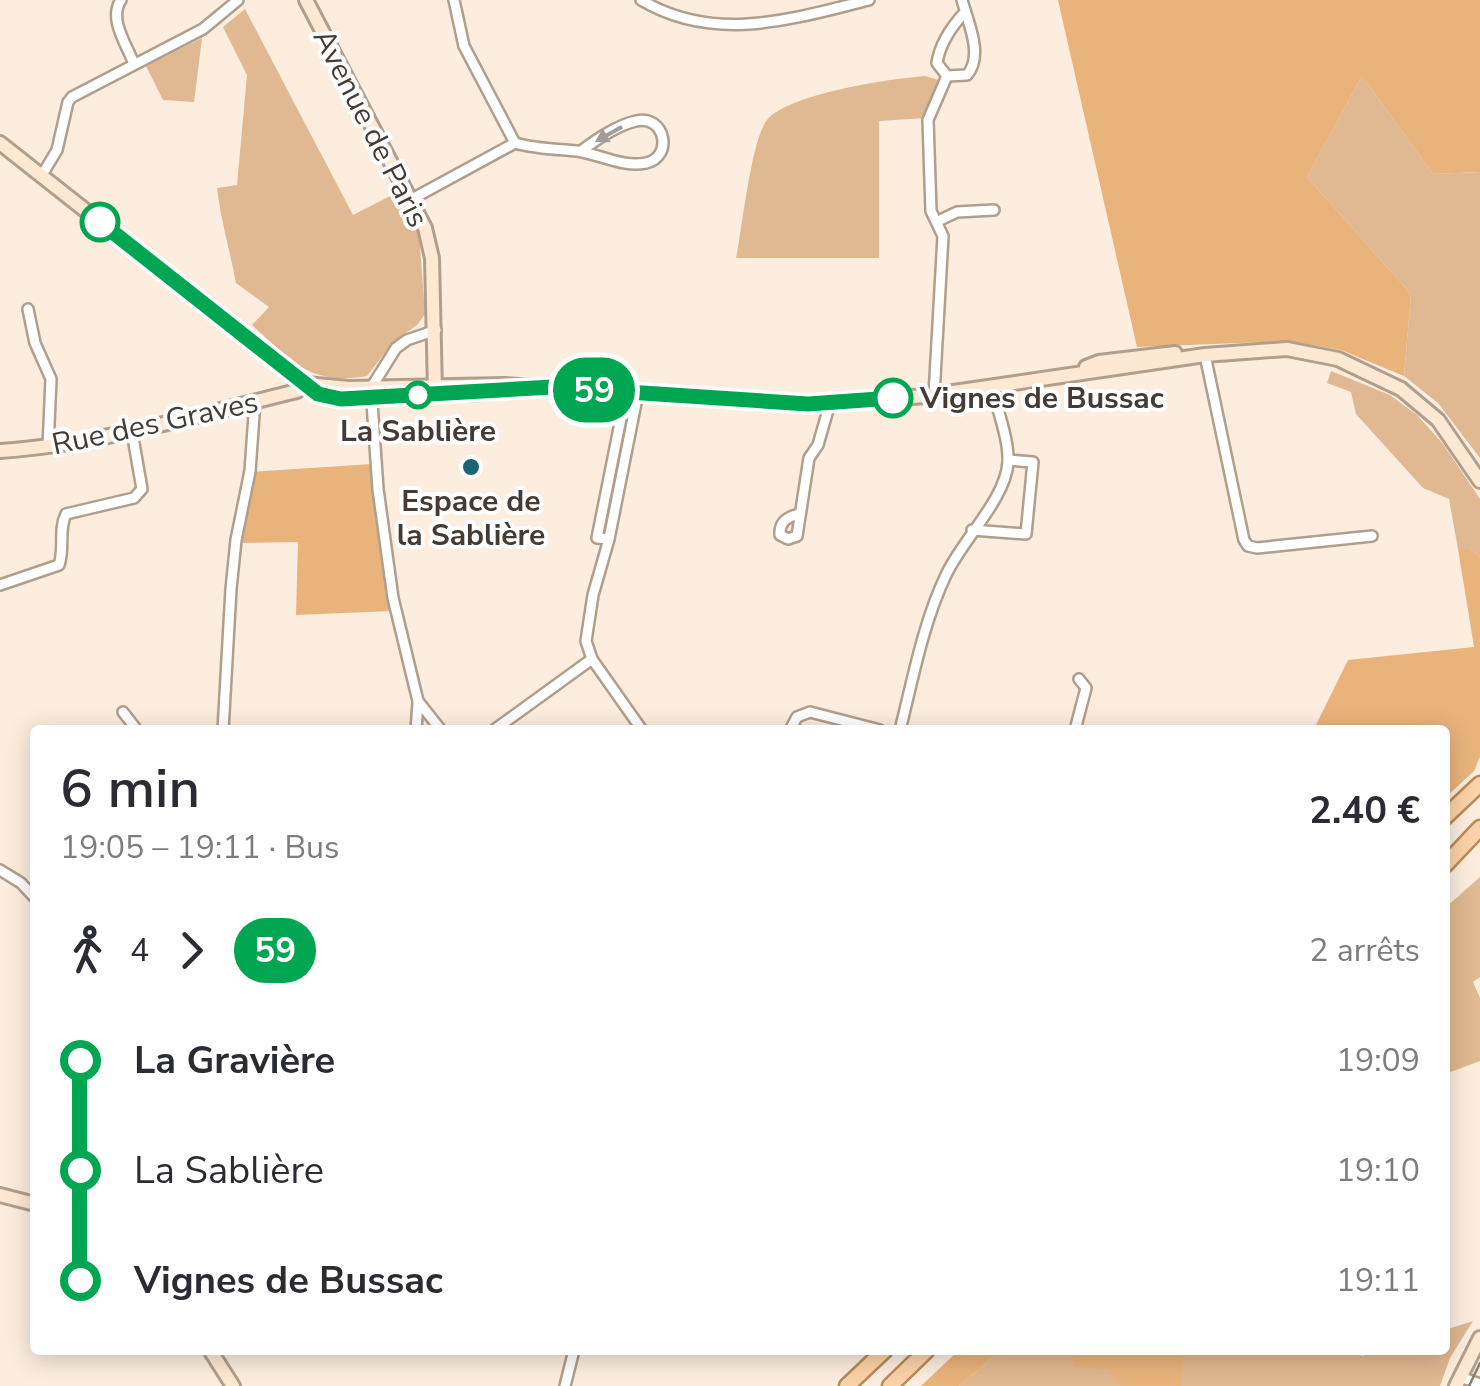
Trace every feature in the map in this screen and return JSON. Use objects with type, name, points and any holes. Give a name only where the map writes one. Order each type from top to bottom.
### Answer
[{"type":"main road","points":[[1450,812],[1480,784]]},
{"type":"main road","points":[[1450,860],[1480,828]]},
{"type":"main road","points":[[1450,861],[1480,839]]},
{"type":"main road","points":[[847,1386],[880,1355]]},
{"type":"main road","points":[[890,1386],[922,1355]]},
{"type":"street","points":[[120,0],[117,20],[134,64]]},
{"type":"street","points":[[42,175],[57,150],[68,102],[80,92],[203,29],[238,0]]},
{"type":"street","name":"Avenue de Paris","points":[[306,0],[424,228],[432,258],[435,386]]},
{"type":"street","points":[[454,0],[464,46],[515,143],[643,164],[658,156],[664,146],[663,136],[658,126],[648,120],[637,120],[581,151]]},
{"type":"street","points":[[641,0],[659,11],[731,26],[772,24],[870,0]]},
{"type":"street","points":[[947,76],[968,75],[975,62],[962,0]]},
{"type":"street","points":[[947,76],[936,63],[938,55],[966,12]]},
{"type":"street","points":[[934,395],[944,236],[931,211],[928,120],[947,76]]},
{"type":"street","points":[[0,142],[318,394],[341,399],[435,386],[552,387],[711,400],[830,403],[934,395],[1205,355],[1287,349],[1315,352],[1359,366],[1401,389],[1426,408],[1448,433],[1480,481]]},
{"type":"street","points":[[412,199],[515,143]]},
{"type":"street","points":[[938,221],[957,212],[994,210]]},
{"type":"street","points":[[28,309],[35,343],[50,379],[48,447]]},
{"type":"street","points":[[416,725],[418,701],[393,598],[378,488],[372,393],[396,348],[436,330]]},
{"type":"street","points":[[1205,355],[1248,546],[1372,536]]},
{"type":"street","name":"Rue des Graves","points":[[0,451],[132,432],[296,391],[306,384]]},
{"type":"street","points":[[901,725],[946,575],[1000,492],[1008,460],[992,387]]},
{"type":"street","points":[[632,393],[598,538],[609,539],[586,640],[592,658],[639,725]]},
{"type":"street","points":[[222,725],[232,573],[250,471],[255,401]]},
{"type":"street","points":[[798,514],[809,458],[818,444],[830,403]]},
{"type":"street","points":[[0,585],[58,565],[66,514],[134,498],[142,489],[132,432]]},
{"type":"street","points":[[972,530],[1026,534],[1033,462],[1008,460]]},
{"type":"street","points":[[501,725],[592,658]]},
{"type":"street","points":[[1076,725],[1086,688],[1079,679]]},
{"type":"street","points":[[418,701],[437,725]]},
{"type":"street","points":[[123,712],[133,725]]},
{"type":"street","points":[[793,725],[797,717],[810,712],[861,725]]},
{"type":"street","points":[[0,870],[30,893]]},
{"type":"street","points":[[0,1195],[30,1201]]},
{"type":"street","points":[[1480,1338],[1458,1381],[1480,1384]]},
{"type":"street","points":[[213,1355],[232,1386]]},
{"type":"street","points":[[565,1386],[573,1355]]},
{"type":"shaded area","points":[[1058,0],[1480,0],[1480,172],[1433,174],[1362,76],[1307,177],[1411,294],[1404,376],[1341,350],[1290,341],[1137,347]]},
{"type":"shaded area","points":[[245,9],[353,215],[400,191],[419,233],[425,314],[417,325],[393,342],[367,376],[330,377],[291,360],[252,325],[269,307],[236,283],[217,188],[237,185],[247,75],[223,27]]},
{"type":"shaded area","points":[[202,38],[194,102],[163,100],[146,66]]},
{"type":"shaded area","points":[[925,76],[942,81],[926,118],[879,121],[879,258],[736,258],[752,165],[767,120],[779,110],[818,95]]},
{"type":"shaded area","points":[[1362,76],[1433,174],[1480,172],[1480,458],[1438,403],[1404,376],[1411,294],[1307,177]]},
{"type":"shaded area","points":[[1331,371],[1390,395],[1417,415],[1443,444],[1480,499],[1480,557],[1470,549],[1458,549],[1449,499],[1423,488],[1356,414],[1351,392],[1327,383]]},
{"type":"shaded area","points":[[372,464],[391,611],[296,615],[298,542],[240,543],[252,472]]},
{"type":"shaded area","points":[[1458,549],[1470,549],[1480,557],[1480,757],[1474,771],[1450,793],[1450,725],[1316,725],[1348,660],[1474,647]]},
{"type":"shaded area","points":[[1480,877],[1480,977],[1473,982],[1480,998],[1480,1061],[1450,1072],[1450,904]]},
{"type":"shaded area","points":[[1473,1321],[1450,1358],[1440,1386],[959,1386],[996,1355],[1450,1355],[1450,1328]]},
{"type":"shaded area","points":[[954,1355],[996,1355],[959,1386],[921,1386]]},
{"type":"shaded area","points":[[1073,1355],[1184,1355],[1181,1386],[1121,1386],[1107,1369],[1073,1367]]},
{"type":"tram line","points":[[1469,1386],[1480,1363]]},
{"type":"bus line","name":"59","points":[[100,222],[318,394],[341,399],[552,387],[808,404],[893,398]]},
{"type":"place","name":"La Sablière","points":[[418,395]]},
{"type":"place","name":"Vignes de Bussac","points":[[893,398]]},
{"type":"place","name":"Espace de la Sablière","points":[[471,467]]}]
